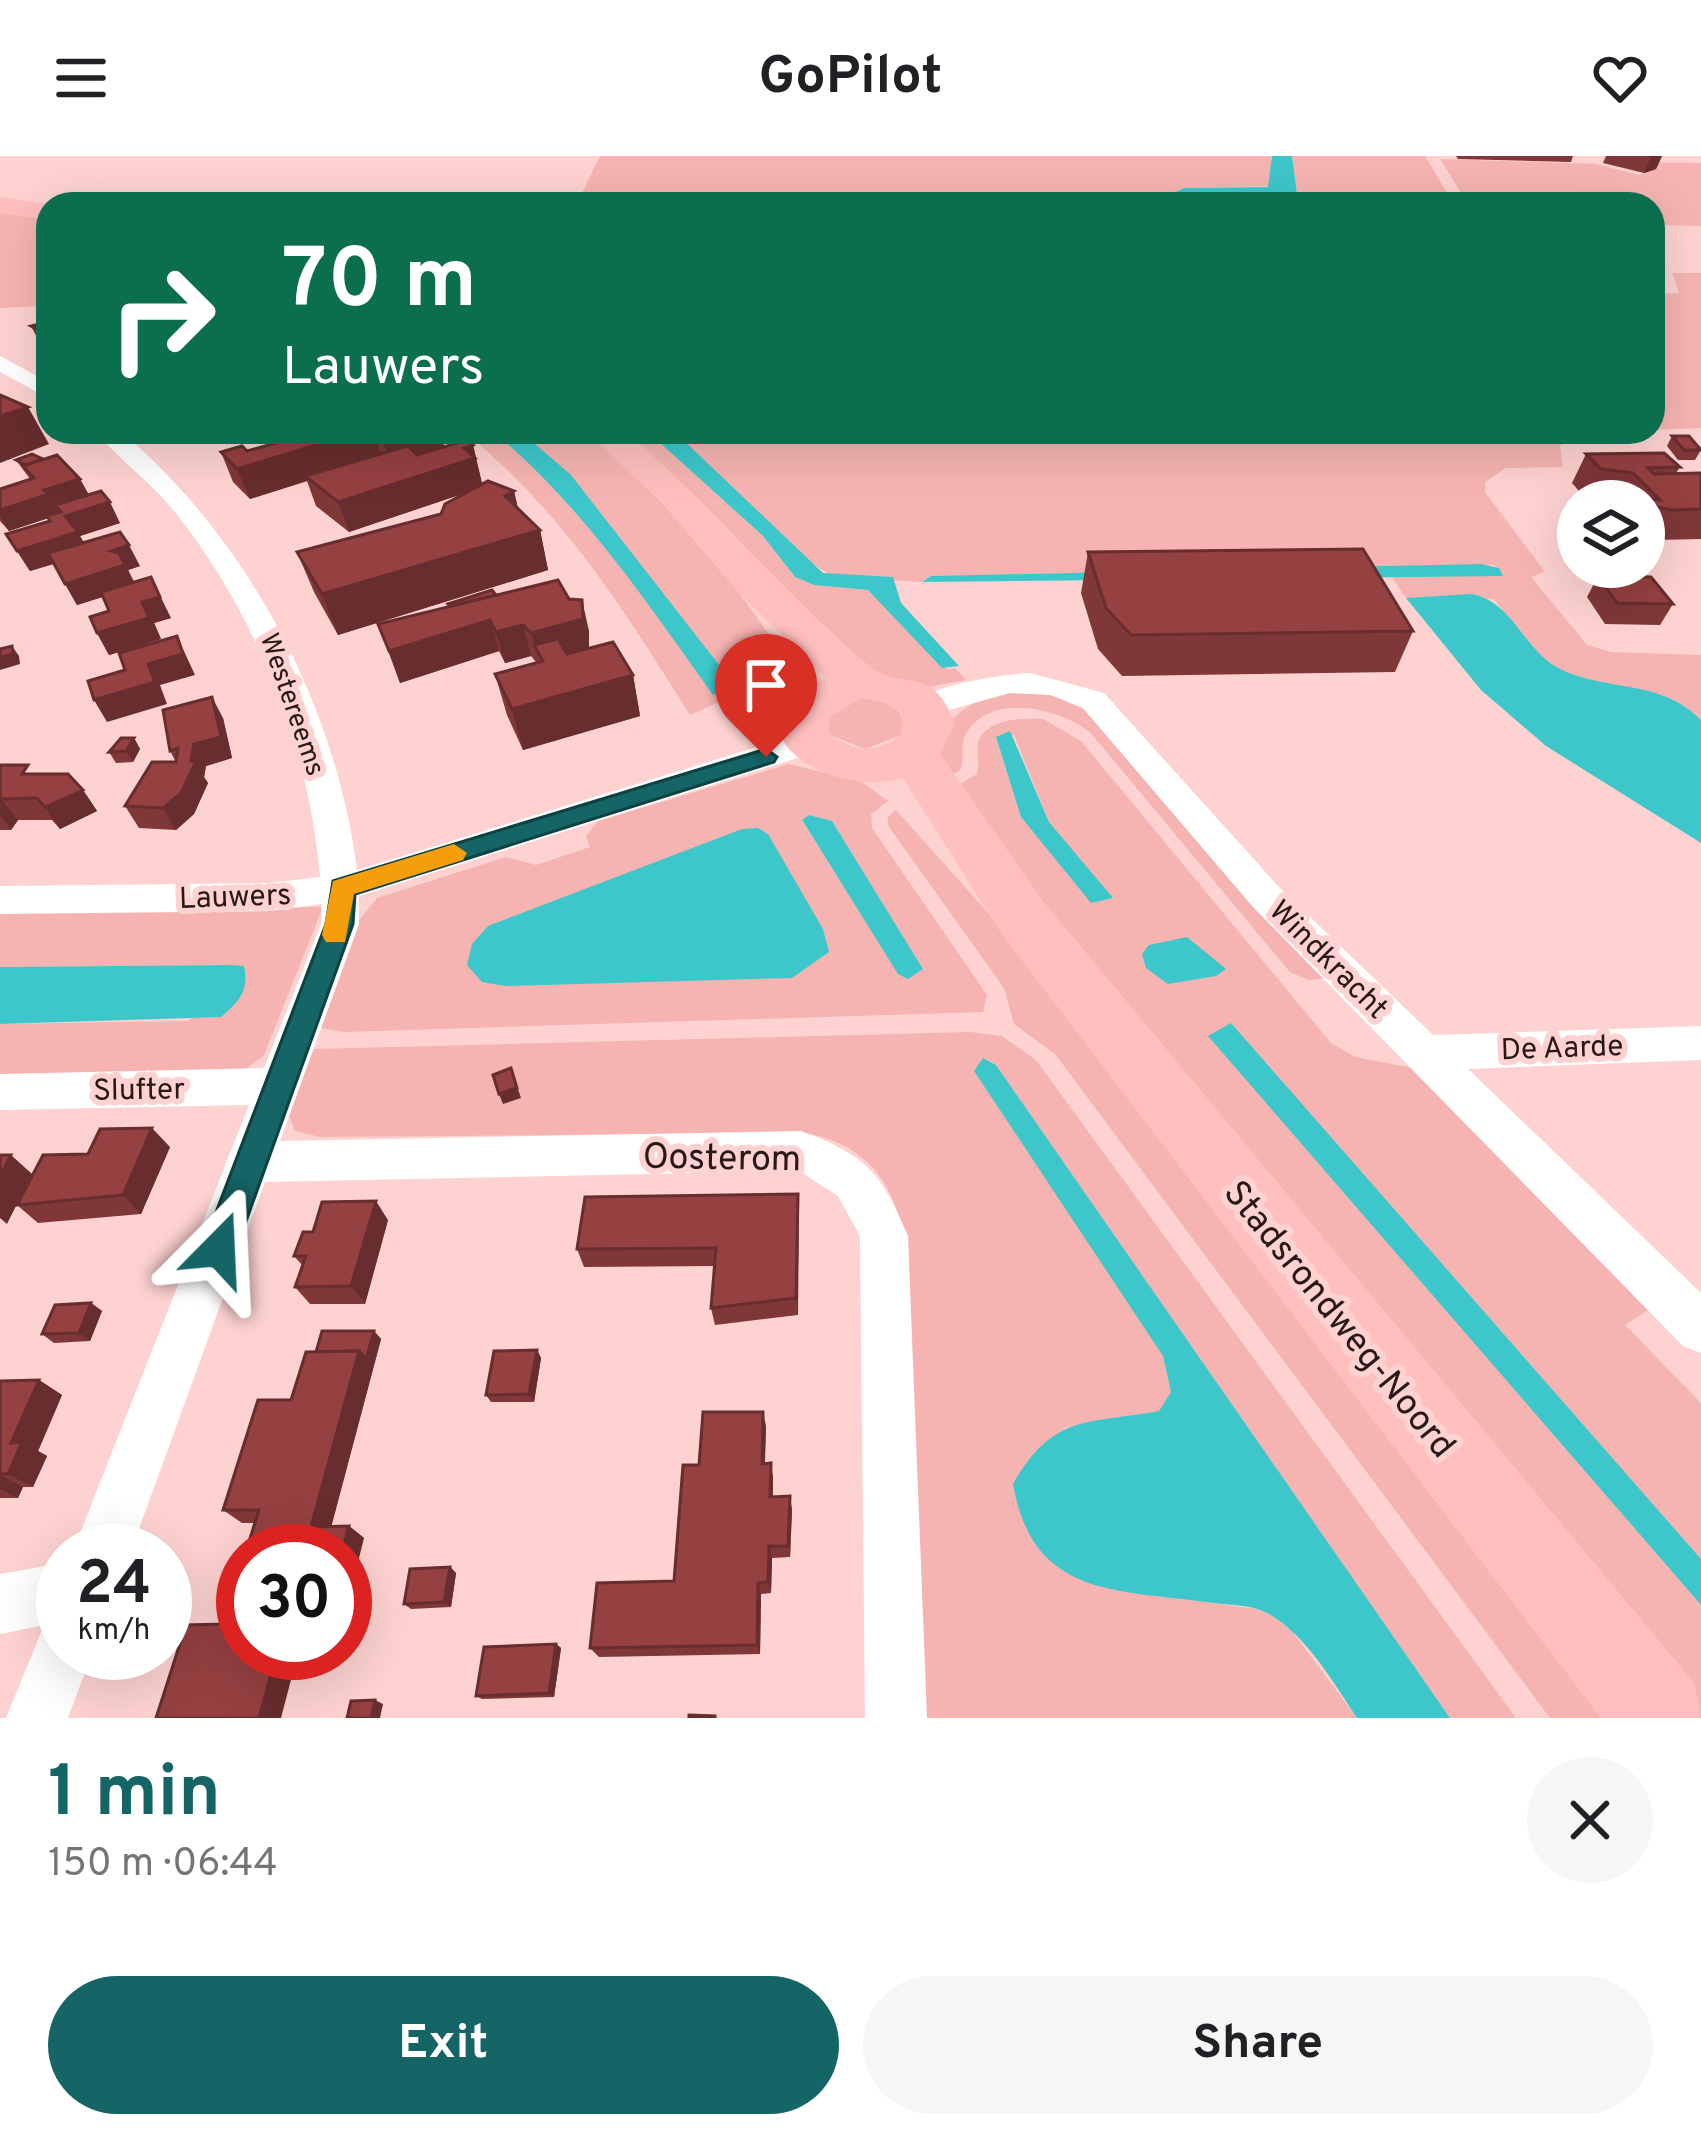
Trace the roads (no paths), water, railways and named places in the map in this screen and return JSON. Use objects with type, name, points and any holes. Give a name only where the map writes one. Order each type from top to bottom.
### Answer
[{"type":"main road","points":[[0,205],[36,210]]},
{"type":"main road","points":[[618,444],[675,494],[755,585],[764,612],[829,708],[825,756],[904,743],[886,685],[829,708]]},
{"type":"main road","name":"Stadsrondweg-Noord","points":[[904,743],[975,880],[1022,917],[1660,1718]]},
{"type":"street","points":[[0,363],[36,385]]},
{"type":"street","points":[[21,403],[36,397]]},
{"type":"street","name":"Westereems","points":[[112,1524],[340,924],[342,888],[338,842],[290,680],[255,603],[210,535],[120,444]]},
{"type":"street","name":"Windkracht","points":[[904,743],[1010,681],[1057,686],[1093,700],[1266,897],[1701,1328]]},
{"type":"street","name":"Lauwers","points":[[0,900],[268,897],[342,888],[829,708]]},
{"type":"street","name":"De Aarde","points":[[1423,1053],[1701,1043]]},
{"type":"street","name":"Slufter","points":[[0,1092],[279,1086]]},
{"type":"street","name":"Oosterom","points":[[252,1162],[801,1151],[837,1164],[868,1193],[884,1236],[896,1718]]},
{"type":"street","points":[[0,1604],[36,1597]]},
{"type":"street","points":[[38,1718],[52,1680]]},
{"type":"water","points":[[1272,156],[1292,156],[1297,192],[1175,192],[1185,188],[1268,187]]},
{"type":"water","points":[[507,444],[535,444],[571,475],[737,688],[713,695],[585,523]]},
{"type":"water","points":[[661,444],[688,444],[823,573],[893,577],[901,603],[959,666],[942,668],[868,590],[814,585],[795,577],[763,536]]},
{"type":"water","points":[[1481,564],[1499,568],[1503,576],[922,582],[931,576]]},
{"type":"water","points":[[1471,594],[1498,606],[1537,652],[1562,670],[1669,698],[1701,720],[1701,843],[1546,746],[1481,690],[1406,598]]},
{"type":"water","points":[[1010,731],[1049,822],[1113,898],[1091,903],[1021,817],[996,737]]},
{"type":"water","points":[[809,815],[832,821],[923,969],[908,979],[898,974],[802,820]]},
{"type":"water","points":[[758,828],[768,834],[823,929],[829,952],[792,978],[505,986],[482,982],[467,965],[472,944],[488,926],[742,829]]},
{"type":"water","points":[[1187,937],[1226,969],[1216,976],[1168,984],[1146,968],[1142,954],[1149,945]]},
{"type":"water","points":[[244,966],[244,989],[221,1017],[0,1024],[0,967]]},
{"type":"water","points":[[1231,1023],[1701,1559],[1701,1605],[1208,1036]]},
{"type":"water","points":[[983,1058],[996,1065],[1450,1718],[1357,1718],[1306,1646],[1267,1613],[1113,1590],[1060,1568],[1039,1549],[1023,1522],[1013,1484],[1028,1461],[1042,1445],[1074,1426],[1159,1411],[1171,1392],[1163,1356],[974,1071]]}]
